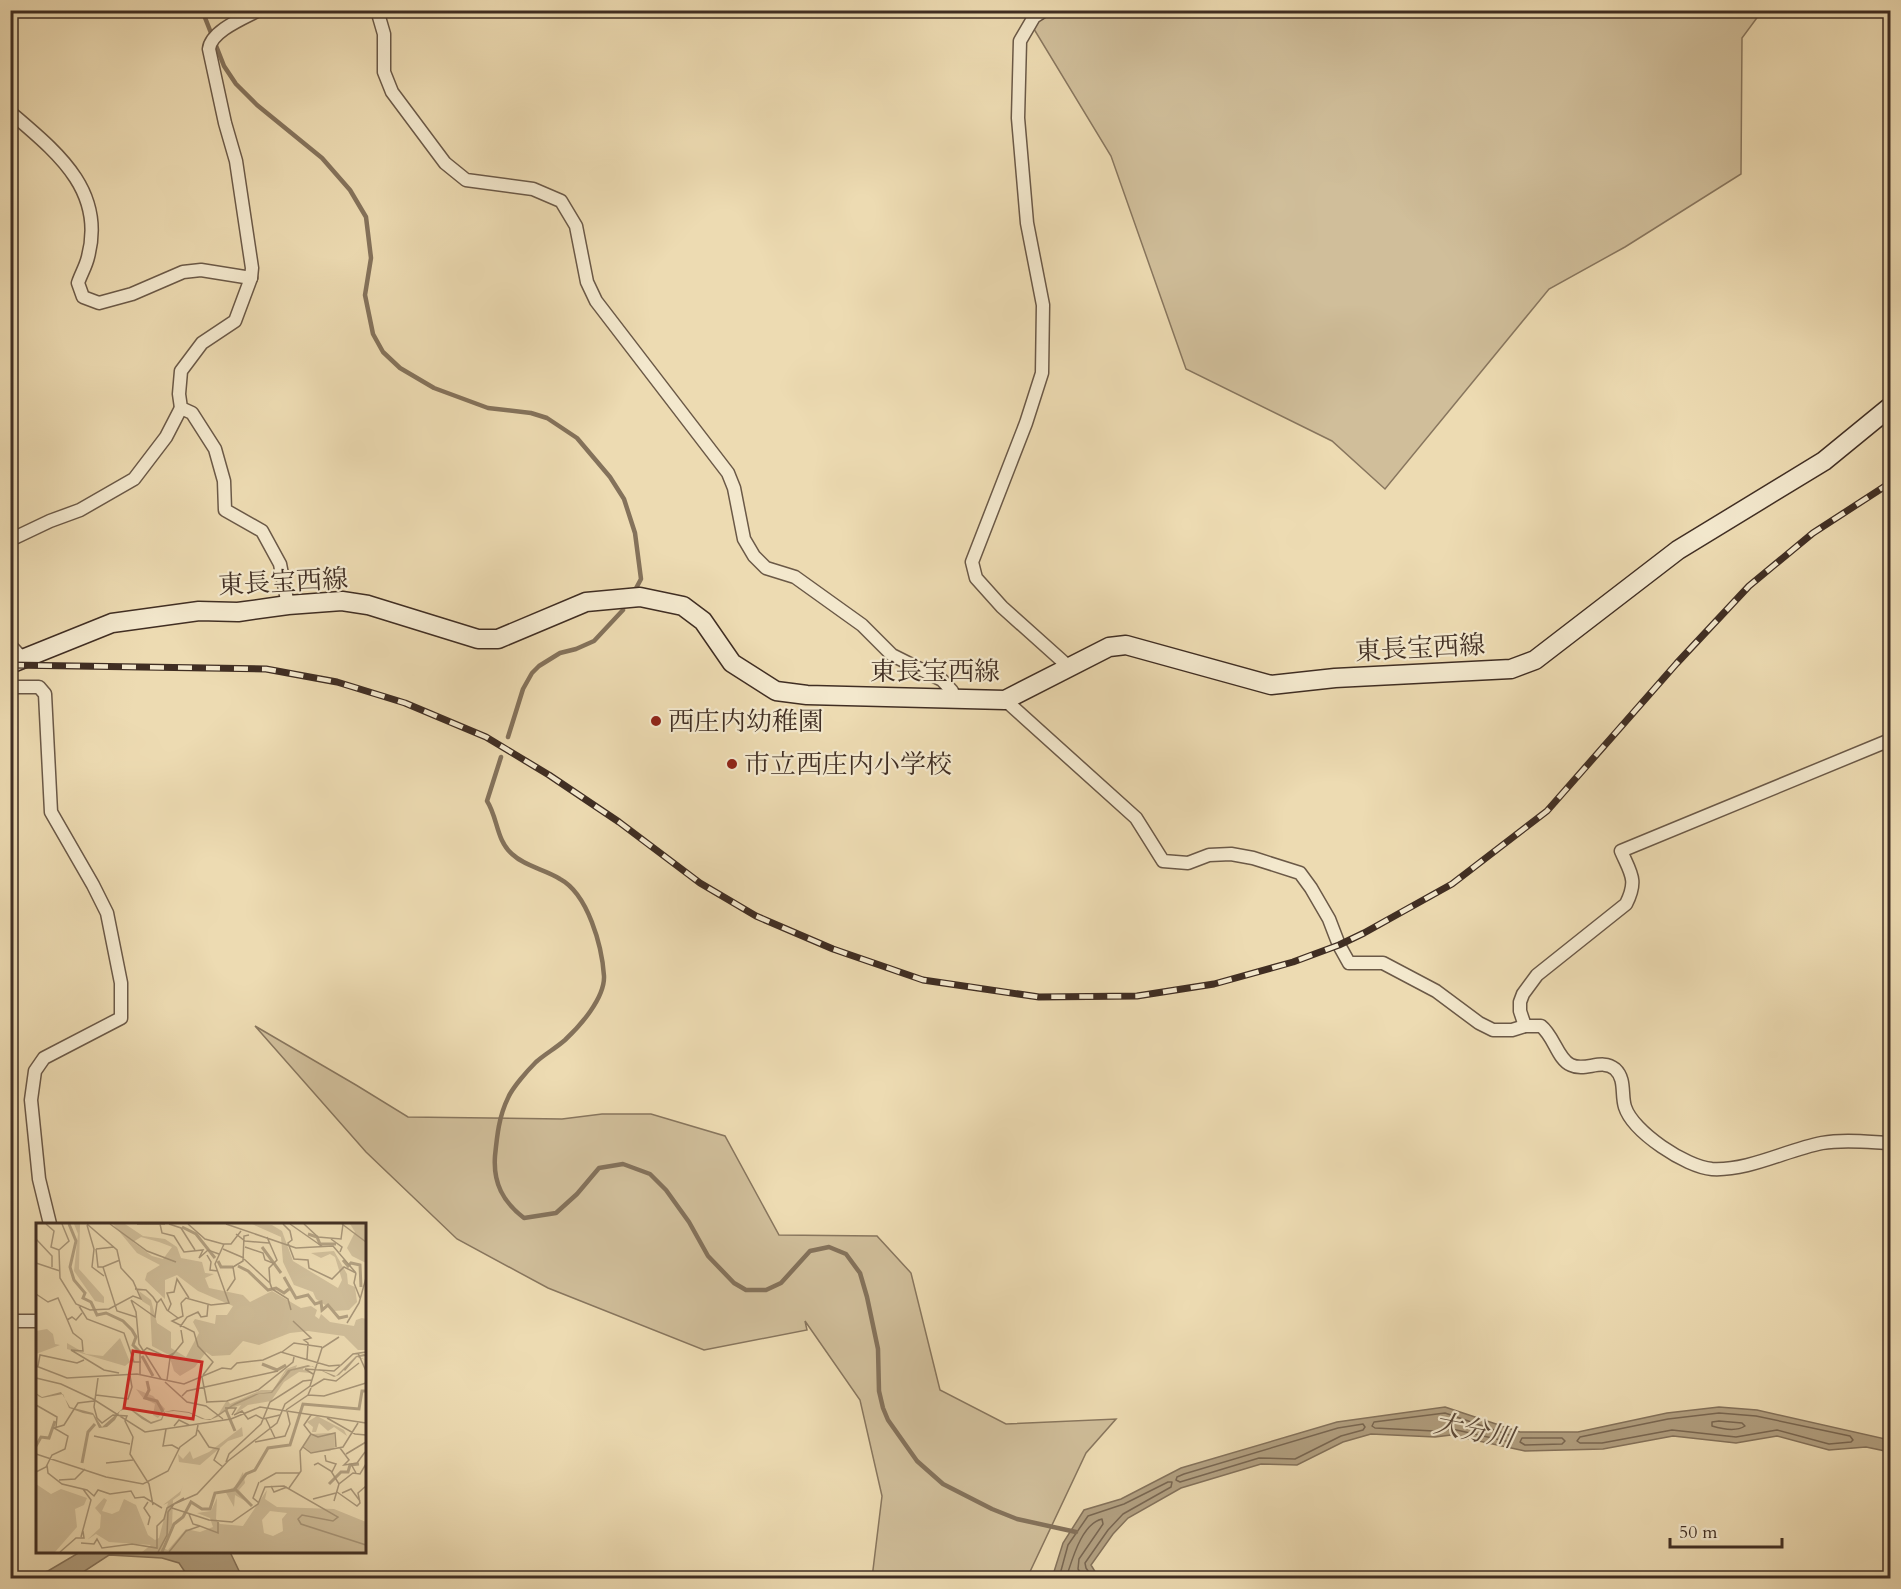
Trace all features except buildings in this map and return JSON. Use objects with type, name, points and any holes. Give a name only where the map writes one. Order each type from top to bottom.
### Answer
[{"type":"main road","name":"東長宝西線","points":[[17,662],[112,623],[199,611],[238,612],[342,601],[368,605],[478,639],[498,639],[586,602],[640,597],[683,606],[703,621],[732,663],[776,691],[807,695],[1005,700],[1109,647],[1126,645],[1271,685],[1335,678],[1511,669],[1535,660],[1677,550],[1824,461],[1890,407]]},
{"type":"street","points":[[10,540],[80,510],[134,479],[166,437],[180,408],[178,394],[182,371],[202,343],[235,321],[251,278],[251,257],[238,171],[209,49],[212,40],[241,18],[259,10]]},
{"type":"street","points":[[377,10],[384,34],[384,72],[392,92],[445,163],[466,180],[533,189],[561,201],[569,212],[576,226],[587,282],[596,302],[729,473],[744,539],[754,556],[766,568],[795,577],[862,625],[892,655],[942,680],[951,691],[952,700]]},
{"type":"street","points":[[1046,10],[1034,17],[1020,41],[1018,118],[1027,223],[1043,305],[1042,373],[1026,423],[972,562],[976,578],[1002,607],[1069,667]]},
{"type":"street","points":[[10,112],[57,153],[78,178],[90,214],[92,237],[88,258],[78,283],[83,297],[99,303],[132,294],[183,272],[201,270],[251,278]]},
{"type":"street","points":[[180,408],[192,413],[215,449],[224,481],[225,510],[262,531],[280,564],[288,605]]},
{"type":"street","points":[[10,645],[17,662]]},
{"type":"street","points":[[10,687],[39,687],[45,694],[51,812],[107,914],[121,983],[121,1018],[44,1058],[35,1071],[32,1100],[39,1179],[50,1223]]},
{"type":"street","points":[[1005,700],[1137,818],[1163,861],[1188,863],[1209,855],[1231,854],[1253,858],[1300,873],[1329,919],[1349,963],[1383,963],[1436,991],[1479,1023],[1493,1030],[1541,1026],[1550,1032],[1560,1055],[1571,1065],[1605,1064],[1615,1069],[1622,1078],[1626,1108],[1643,1133],[1680,1158],[1710,1169],[1740,1166],[1823,1143],[1848,1141],[1890,1143]]},
{"type":"street","points":[[1525,1026],[1520,1011],[1520,1002],[1537,975],[1626,904],[1632,891],[1633,878],[1621,851],[1890,740]]},
{"type":"street","points":[[10,1320],[36,1321]]},
{"type":"shaded area","points":[[1023,11],[1762,11],[1742,38],[1741,174],[1625,247],[1549,289],[1385,489],[1332,441],[1186,369],[1111,156]]},
{"type":"shaded area","points":[[255,1026],[408,1117],[562,1119],[602,1114],[651,1114],[725,1136],[779,1235],[877,1236],[911,1273],[940,1390],[1006,1424],[1116,1419],[1086,1453],[1027,1578],[872,1578],[882,1496],[860,1400],[805,1321],[807,1330],[704,1350],[548,1288],[457,1239],[366,1152]]},
{"type":"water","name":"大分川","points":[[1445,1407],[1520,1432],[1578,1432],[1667,1413],[1719,1407],[1757,1410],[1890,1440],[1890,1452],[1866,1447],[1829,1450],[1777,1436],[1736,1443],[1673,1436],[1603,1449],[1525,1451],[1451,1435],[1435,1437],[1371,1434],[1343,1442],[1297,1465],[1261,1464],[1181,1488],[1128,1518],[1113,1534],[1091,1565],[1099,1578],[1052,1578],[1063,1543],[1084,1510],[1121,1499],[1181,1468],[1337,1422]]},
{"type":"water","points":[[78,1553],[230,1553],[242,1577],[246,1578],[189,1578],[179,1563],[162,1558],[109,1555],[74,1578],[23,1578],[48,1571]]},
{"type":"waterway","points":[[202,10],[224,66],[236,84],[257,105],[322,158],[350,190],[366,217],[371,258],[365,295],[373,334],[383,352],[400,368],[434,388],[488,408],[531,413],[547,418],[577,438],[610,477],[624,499],[635,533],[641,579],[634,592]]},
{"type":"waterway","points":[[508,737],[523,689],[532,673],[560,653],[594,641],[623,610]]},
{"type":"waterway","points":[[501,757],[487,801],[500,836],[517,858],[560,879],[578,896],[586,908],[597,936],[604,976],[596,1002],[578,1027],[533,1065],[520,1079],[505,1105],[500,1119],[495,1166],[501,1191],[510,1205],[524,1218],[556,1213],[577,1194],[599,1168],[623,1164],[650,1174],[666,1190],[689,1222],[708,1256],[734,1283],[746,1290],[766,1290],[781,1283],[810,1251],[829,1247],[846,1254],[860,1273],[867,1297],[878,1349],[879,1391],[883,1408],[888,1420],[917,1461],[943,1484],[992,1509],[1017,1519],[1076,1532]]},
{"type":"railway","points":[[10,665],[266,669],[337,682],[405,703],[486,737],[549,775],[619,822],[700,883],[756,916],[833,949],[923,980],[1039,997],[1137,996],[1214,984],[1293,962],[1364,933],[1452,884],[1547,811],[1677,663],[1749,586],[1813,533],[1890,483]]},
{"type":"place","name":"西庄内幼稚園","points":[[656,721]]},
{"type":"place","name":"市立西庄内小学校","points":[[732,764]]}]
